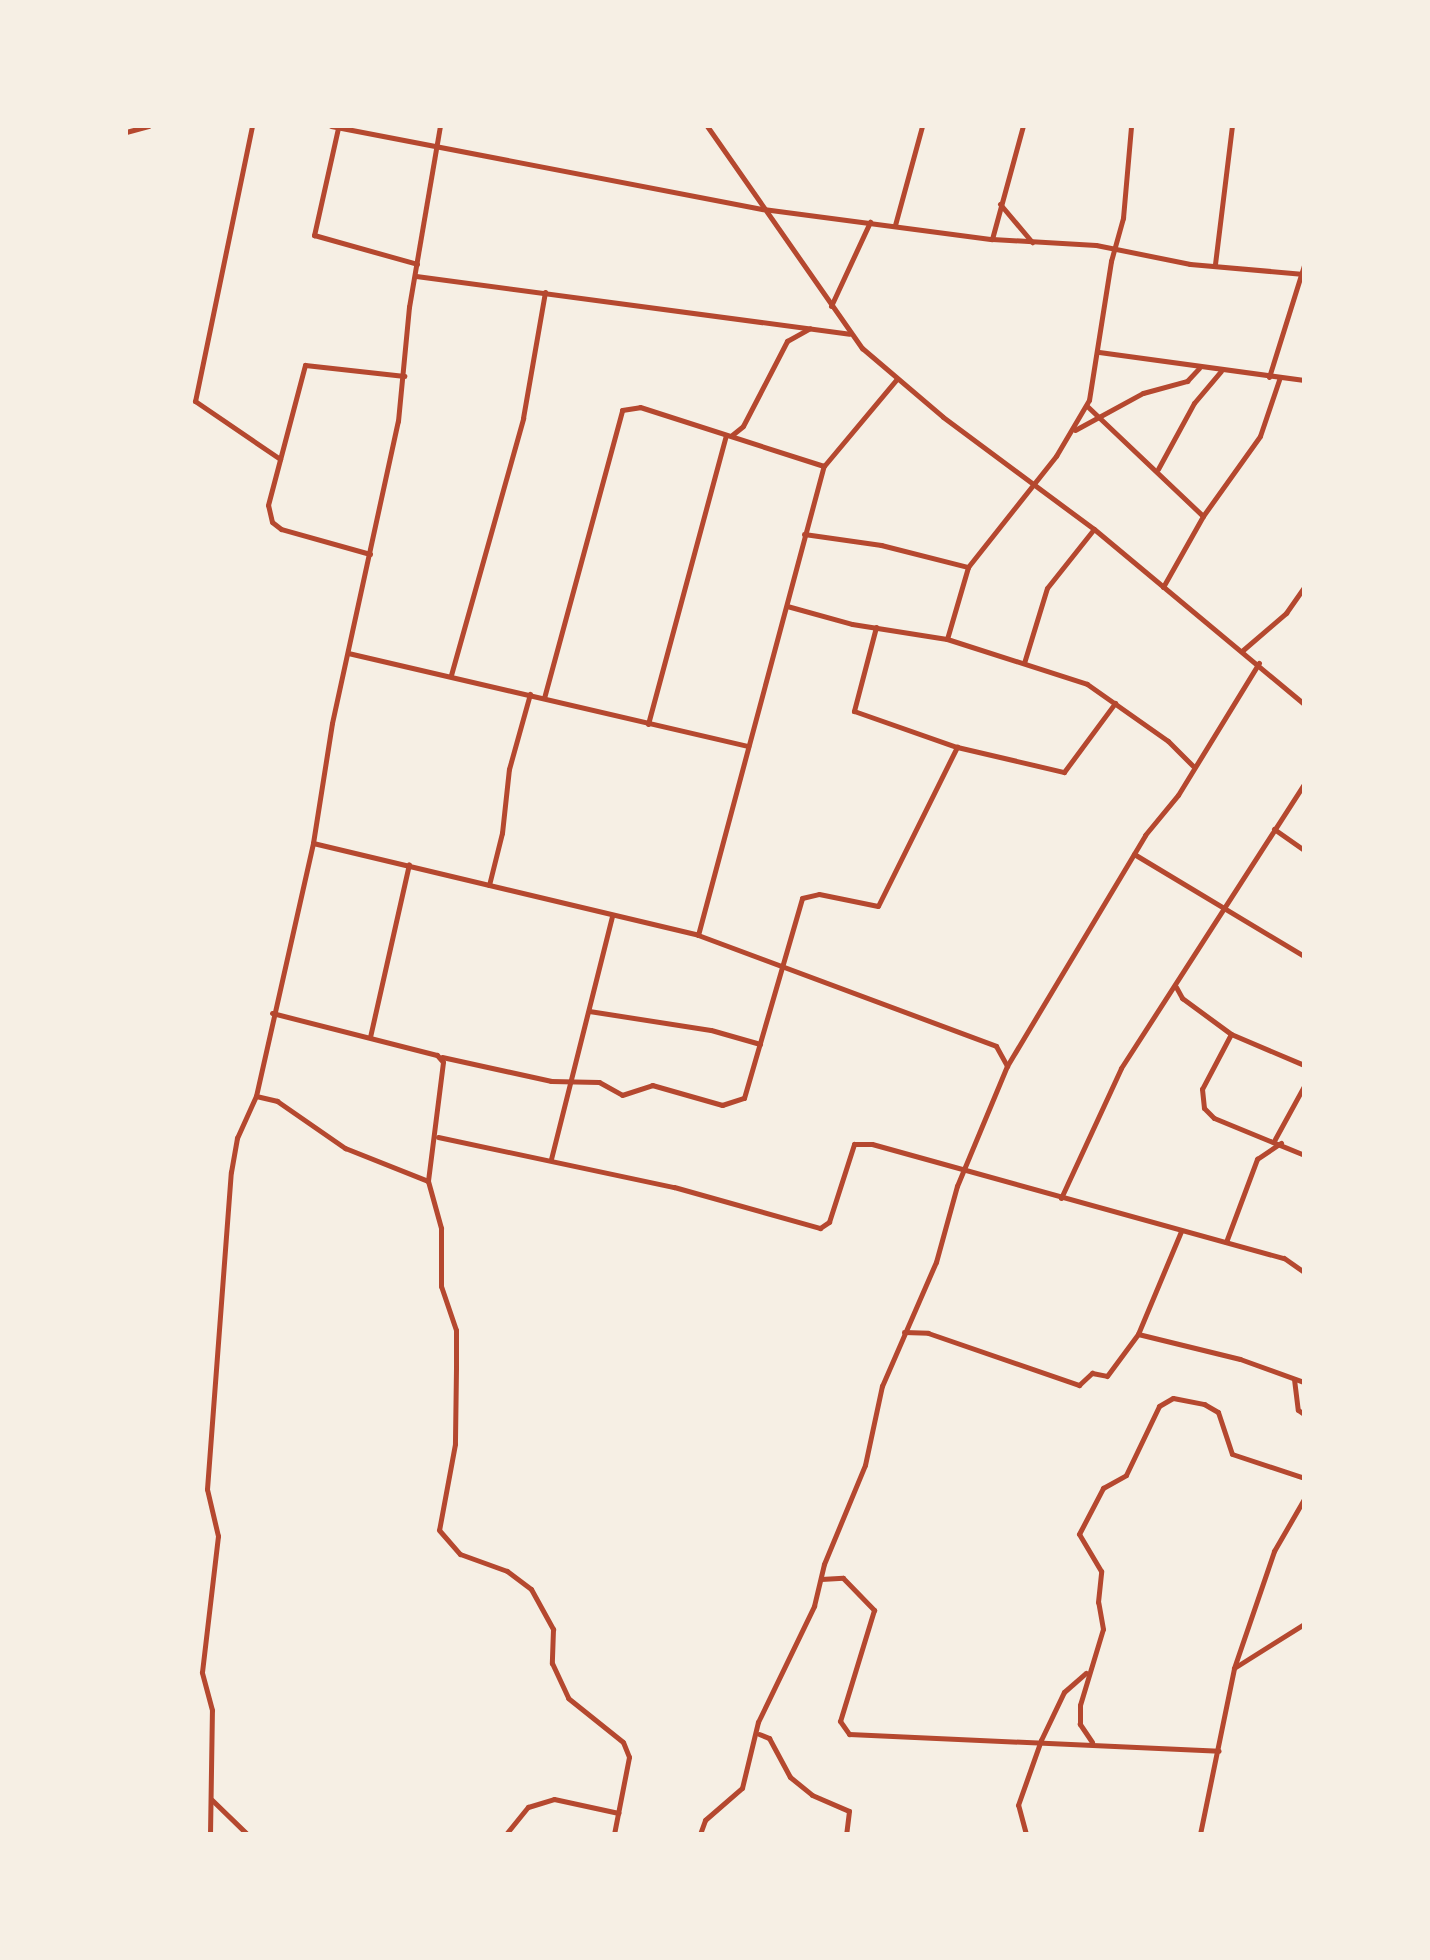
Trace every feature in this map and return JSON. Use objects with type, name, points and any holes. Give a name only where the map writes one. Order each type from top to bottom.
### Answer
[{"type":"street","points":[[126,132],[148,126]]},
{"type":"street","points":[[252,126],[195,401],[204,413],[280,459]]},
{"type":"street","points":[[210,1834],[211,1701],[202,1672],[218,1536],[209,1512],[208,1482],[231,1172],[237,1138],[256,1096],[272,1013],[313,843],[404,376],[417,264],[440,126]]},
{"type":"street","points":[[707,126],[850,334],[896,380],[1094,529],[1259,663],[1304,704]]},
{"type":"street","points":[[895,225],[922,126]]},
{"type":"street","points":[[992,239],[1023,126]]},
{"type":"street","points":[[947,639],[968,567],[1074,431],[1087,405],[1116,249],[1131,126]]},
{"type":"street","points":[[1215,264],[1232,126]]},
{"type":"street","points":[[417,264],[314,235],[335,127],[436,149],[763,209],[992,239],[1033,243],[1053,240],[1303,274]]},
{"type":"street","points":[[1000,204],[1033,243]]},
{"type":"street","points":[[830,307],[870,222]]},
{"type":"street","points":[[1269,377],[1304,265]]},
{"type":"street","points":[[416,276],[850,334]]},
{"type":"street","points":[[451,675],[523,418],[545,292]]},
{"type":"street","points":[[648,724],[728,435],[743,426],[787,341],[811,327]]},
{"type":"street","points":[[1099,352],[1304,380]]},
{"type":"street","points":[[370,554],[276,526],[268,505],[305,365],[404,376]]},
{"type":"street","points":[[1074,431],[1143,393],[1187,381],[1199,367]]},
{"type":"street","points":[[1158,469],[1194,403],[1222,370]]},
{"type":"street","points":[[1163,587],[1203,516],[1260,436],[1280,377]]},
{"type":"street","points":[[698,935],[824,466],[896,380]]},
{"type":"street","points":[[1087,405],[1098,419],[1158,469],[1203,516]]},
{"type":"street","points":[[544,698],[622,410],[640,407],[824,466]]},
{"type":"street","points":[[1024,663],[1047,588],[1094,529]]},
{"type":"street","points":[[804,534],[881,545],[968,567]]},
{"type":"street","points":[[1243,650],[1286,613],[1304,587]]},
{"type":"street","points":[[787,606],[876,627],[947,639],[1087,684],[1193,766]]},
{"type":"street","points":[[876,627],[854,711],[957,747],[1064,772],[1115,703]]},
{"type":"street","points":[[348,653],[748,746]]},
{"type":"street","points":[[700,1834],[705,1820],[738,1796],[759,1734],[758,1722],[809,1616],[865,1465],[882,1386],[936,1262],[965,1172],[1007,1066],[1134,854],[1178,795],[1259,663]]},
{"type":"street","points":[[489,885],[502,833],[509,769],[530,694]]},
{"type":"street","points":[[272,1013],[441,1057],[567,1081],[599,1082],[622,1095],[656,1085],[722,1105],[744,1098],[779,967],[804,895],[819,894],[869,908],[882,902],[957,747]]},
{"type":"street","points":[[1061,1198],[1121,1068],[1304,784]]},
{"type":"street","points":[[1274,829],[1304,850]]},
{"type":"street","points":[[313,843],[698,935],[996,1046],[1007,1066]]},
{"type":"street","points":[[1134,854],[1304,956]]},
{"type":"street","points":[[370,1037],[409,864]]},
{"type":"street","points":[[551,1159],[567,1081],[612,916]]},
{"type":"street","points":[[1176,987],[1231,1034],[1284,1052],[1304,1065]]},
{"type":"street","points":[[588,1011],[701,1028],[760,1044]]},
{"type":"street","points":[[1231,1034],[1208,1076],[1202,1102],[1214,1118],[1262,1134],[1304,1155]]},
{"type":"street","points":[[441,1057],[438,1137],[428,1181],[441,1228],[441,1286],[456,1330],[455,1444],[439,1530],[460,1554],[507,1571],[531,1589],[553,1629],[552,1663],[568,1698],[616,1734],[627,1750],[614,1834]]},
{"type":"street","points":[[1262,1152],[1278,1141],[1304,1086]]},
{"type":"street","points":[[256,1096],[277,1101],[345,1148],[428,1181]]},
{"type":"street","points":[[1226,1242],[1262,1152],[1262,1134]]},
{"type":"street","points":[[438,1137],[528,1159],[551,1159],[820,1228],[829,1222],[856,1143],[1284,1258],[1304,1272]]},
{"type":"street","points":[[904,1332],[926,1332],[1079,1385],[1092,1373],[1107,1376],[1138,1334],[1181,1231]]},
{"type":"street","points":[[1138,1334],[1240,1359],[1304,1382]]},
{"type":"street","points":[[1294,1379],[1298,1410],[1304,1414]]},
{"type":"street","points":[[1092,1742],[1080,1724],[1087,1672],[1103,1629],[1098,1602],[1101,1571],[1079,1534],[1105,1486],[1126,1475],[1164,1400],[1191,1400],[1213,1408],[1232,1454],[1304,1478]]},
{"type":"street","points":[[1200,1834],[1234,1668],[1274,1551],[1304,1499]]},
{"type":"street","points":[[820,1580],[843,1578],[874,1610],[840,1721],[849,1734],[1092,1742],[1219,1751]]},
{"type":"street","points":[[1234,1668],[1304,1624]]},
{"type":"street","points":[[1026,1834],[1018,1805],[1041,1740],[1064,1692],[1087,1672]]},
{"type":"street","points":[[759,1734],[769,1738],[790,1777],[812,1795],[849,1811],[846,1834]]},
{"type":"street","points":[[507,1834],[528,1807],[554,1799],[618,1813]]},
{"type":"street","points":[[212,1800],[247,1834]]}]
